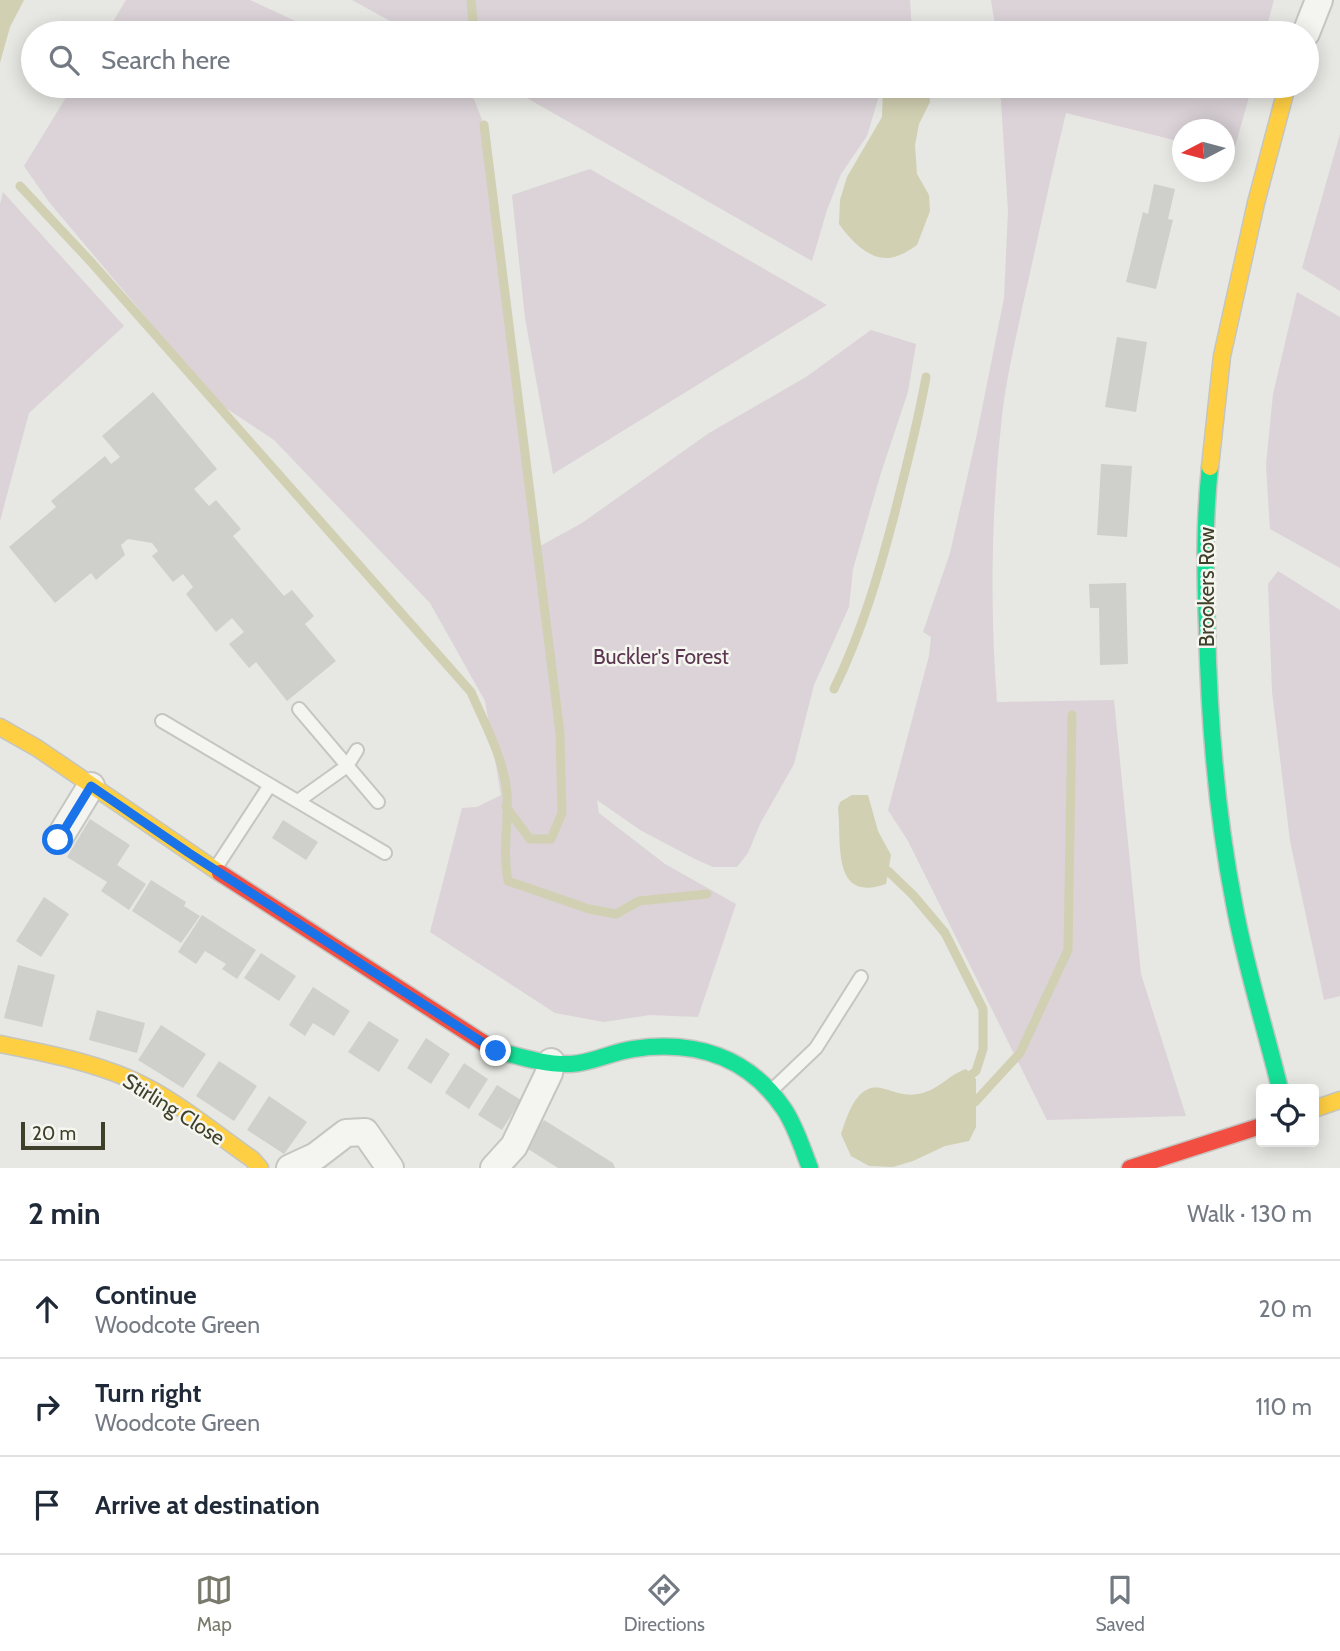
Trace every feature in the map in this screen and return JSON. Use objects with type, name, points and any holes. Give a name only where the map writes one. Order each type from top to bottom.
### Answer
[{"type":"street","points":[[1311,21],[1320,0]]},
{"type":"street","name":"Brookers Row","points":[[1279,1084],[1234,905],[1217,803],[1209,714],[1205,567],[1206,502],[1222,356],[1256,203],[1284,98]]},
{"type":"street","points":[[0,727],[37,748],[215,869],[496,1051],[574,1064],[629,1050],[686,1046],[722,1058],[748,1072],[771,1092],[785,1110],[810,1168]]},
{"type":"street","points":[[58,840],[91,786]]},
{"type":"street","name":"Stirling Close","points":[[0,1044],[72,1058],[132,1080],[164,1098],[252,1159],[260,1168]]},
{"type":"street","points":[[496,1167],[514,1146],[549,1073],[551,1062]]},
{"type":"street","points":[[1319,1107],[1340,1100]]},
{"type":"street","points":[[1130,1168],[1256,1128]]},
{"type":"street","points":[[290,1168],[316,1156],[346,1133],[365,1132],[390,1168]]},
{"type":"lane","points":[[299,709],[378,802]]},
{"type":"lane","points":[[162,721],[385,853]]},
{"type":"lane","points":[[298,801],[347,766],[357,750]]},
{"type":"lane","points":[[215,869],[270,785]]},
{"type":"lane","points":[[771,1092],[816,1048],[861,977]]},
{"type":"green space","points":[[126,0],[250,0],[295,21],[113,21]]},
{"type":"green space","points":[[352,0],[910,0],[911,21],[390,21]]},
{"type":"green space","points":[[991,0],[1274,0],[1268,21],[994,21]]},
{"type":"green space","name":"Buckler's Forest","points":[[66,98],[474,99],[484,125],[533,550],[582,523],[709,433],[806,377],[871,330],[916,344],[908,392],[853,569],[849,607],[814,685],[794,764],[760,824],[748,853],[737,867],[713,867],[640,830],[597,800],[599,813],[665,864],[736,904],[698,1017],[650,1015],[604,1022],[555,1013],[430,932],[462,808],[477,807],[501,795],[485,701],[430,603],[274,440],[218,403],[49,202],[24,166]]},
{"type":"green space","points":[[527,98],[878,98],[867,136],[841,174],[812,261]]},
{"type":"green space","points":[[1001,98],[1249,98],[1235,147],[1235,119],[1172,119],[1172,140],[1066,113],[1008,377],[995,495],[993,633],[997,702],[1114,700],[1141,974],[1186,1116],[1047,1120],[908,841],[888,810],[929,656],[931,637],[923,632],[950,553],[1004,298],[1008,211]]},
{"type":"green space","points":[[1340,134],[1340,291],[1302,268]]},
{"type":"green space","points":[[590,169],[827,305],[553,474],[525,318],[512,195]]},
{"type":"green space","points":[[3,192],[124,326],[29,413],[0,521],[0,204]]},
{"type":"green space","points":[[1297,292],[1340,317],[1340,568],[1270,529],[1266,465],[1273,394]]},
{"type":"green space","points":[[1278,571],[1340,610],[1340,996],[1324,1000],[1290,841],[1272,692],[1268,584]]},
{"type":"shaded area","points":[[0,0],[24,0],[10,27],[0,63]]},
{"type":"shaded area","points":[[883,98],[930,98],[919,124],[915,145],[917,174],[929,195],[930,211],[917,245],[888,258],[872,255],[864,250],[839,224],[840,200],[847,177],[882,117]]},
{"type":"shaded area","points":[[852,795],[868,795],[878,831],[891,855],[886,884],[868,888],[856,885],[848,878],[843,866],[838,808],[840,802]]},
{"type":"shaded area","points":[[966,1069],[976,1079],[976,1127],[969,1141],[945,1146],[893,1167],[869,1166],[851,1156],[841,1134],[854,1103],[865,1091],[881,1088],[904,1094],[918,1094],[931,1090]]},
{"type":"building","points":[[1154,184],[1175,189],[1168,219],[1173,220],[1156,289],[1126,282],[1143,212],[1148,214]]},
{"type":"building","points":[[1117,337],[1147,342],[1136,412],[1105,407]]},
{"type":"building","points":[[153,392],[217,469],[194,489],[209,506],[216,500],[241,529],[233,536],[284,596],[292,590],[314,616],[305,624],[336,661],[287,701],[256,662],[249,668],[229,644],[244,632],[232,618],[216,632],[186,594],[193,587],[183,574],[173,582],[152,556],[158,551],[152,543],[128,539],[121,545],[125,555],[96,580],[91,573],[55,603],[9,547],[56,507],[51,501],[105,456],[111,464],[120,457],[102,436]]},
{"type":"building","points":[[1101,464],[1132,466],[1127,537],[1097,535]]},
{"type":"building","points":[[1126,583],[1128,664],[1100,665],[1099,608],[1090,608],[1089,584]]},
{"type":"building","points":[[90,819],[130,845],[117,865],[146,884],[129,910],[101,891],[107,882],[67,857]]},
{"type":"building","points":[[283,820],[318,842],[306,860],[272,838]]},
{"type":"building","points":[[151,880],[186,902],[184,906],[200,916],[181,943],[132,911]]},
{"type":"building","points":[[44,897],[69,914],[41,957],[16,941]]},
{"type":"building","points":[[202,915],[256,950],[237,979],[222,969],[226,964],[205,951],[196,964],[178,952]]},
{"type":"building","points":[[261,953],[296,976],[279,1001],[244,978]]},
{"type":"building","points":[[18,965],[55,975],[42,1027],[4,1018]]},
{"type":"building","points":[[313,987],[350,1011],[334,1036],[313,1023],[305,1036],[289,1025]]},
{"type":"building","points":[[97,1010],[145,1023],[137,1053],[89,1040]]},
{"type":"building","points":[[369,1021],[399,1040],[379,1072],[348,1052]]},
{"type":"building","points":[[161,1025],[206,1054],[183,1088],[138,1060]]},
{"type":"building","points":[[426,1038],[450,1054],[431,1084],[407,1068]]},
{"type":"building","points":[[219,1061],[257,1086],[234,1121],[196,1096]]},
{"type":"building","points":[[464,1063],[488,1079],[469,1109],[445,1093]]},
{"type":"building","points":[[497,1085],[521,1100],[502,1130],[478,1115]]},
{"type":"building","points":[[269,1096],[307,1122],[284,1154],[247,1130]]},
{"type":"building","points":[[544,1120],[613,1163],[615,1168],[558,1168],[525,1147]]},
{"type":"waterway","points":[[471,0],[473,21]]},
{"type":"waterway","points":[[484,125],[560,733],[562,813],[551,839],[530,839],[506,807]]},
{"type":"waterway","points":[[20,186],[91,262],[471,692],[493,742],[505,781],[508,881],[589,909],[616,914],[639,901],[707,894]]},
{"type":"waterway","points":[[834,689],[853,646],[876,580],[908,462],[926,377]]},
{"type":"waterway","points":[[975,1102],[1020,1053],[1068,950],[1072,715]]},
{"type":"waterway","points":[[888,871],[913,895],[945,933],[983,1009],[983,1049],[976,1071],[972,1074]]},
{"type":"traffic: fast","points":[[1210,467],[1206,587],[1214,765],[1228,869],[1239,926],[1279,1084]]},
{"type":"traffic: fast","points":[[502,1052],[536,1061],[562,1064],[594,1060],[625,1050],[656,1047],[698,1050],[718,1056],[754,1076],[770,1091],[792,1123],[810,1168]]},
{"type":"traffic: slow","points":[[1210,467],[1222,356],[1256,203],[1284,98]]},
{"type":"traffic: slow","points":[[0,727],[37,748],[220,873]]},
{"type":"traffic: slow","points":[[0,1044],[82,1062],[130,1079],[178,1106],[252,1159],[260,1168]]},
{"type":"traffic: slow","points":[[1319,1107],[1340,1100]]},
{"type":"traffic: jam","points":[[220,873],[496,1051],[502,1052]]},
{"type":"traffic: jam","points":[[1130,1168],[1256,1128]]},
{"type":"route","points":[[58,840],[91,786],[189,853],[496,1051]]}]
